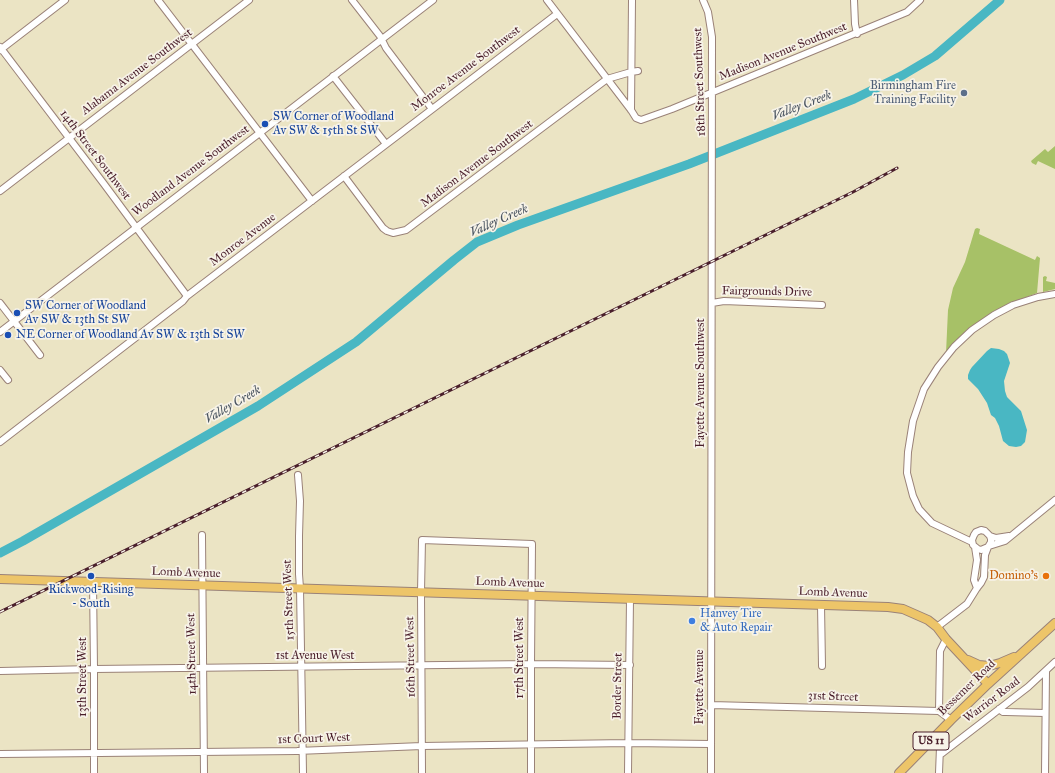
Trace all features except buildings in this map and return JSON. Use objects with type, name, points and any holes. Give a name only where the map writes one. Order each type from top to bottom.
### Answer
[{"type":"main road","name":"Lomb Avenue","points":[[0,579],[888,607],[903,609],[928,620],[988,684]]},
{"type":"main road","name":"Bessemer Road","points":[[899,773],[988,684],[1055,623]]},
{"type":"main road","points":[[962,657],[979,665],[989,666],[1000,663],[1024,652]]},
{"type":"street","points":[[0,49],[65,0]]},
{"type":"street","points":[[158,0],[312,201]]},
{"type":"street","name":"Alabama Avenue Southwest","points":[[0,191],[250,0]]},
{"type":"street","points":[[352,0],[380,36],[381,40],[432,109]]},
{"type":"street","name":"Woodland Avenue Southwest","points":[[0,332],[433,0]]},
{"type":"street","points":[[547,0],[631,110]]},
{"type":"street","points":[[631,110],[632,0]]},
{"type":"street","name":"18th Street Southwest","points":[[703,0],[708,12],[712,37],[712,164]]},
{"type":"street","points":[[854,0],[857,34]]},
{"type":"street","name":"Madison Avenue Southwest","points":[[631,110],[637,119],[646,119],[857,34],[907,12],[920,0]]},
{"type":"street","name":"Monroe Avenue Southwest","points":[[312,201],[557,14]]},
{"type":"street","name":"14th Street Southwest","points":[[0,49],[187,296]]},
{"type":"street","points":[[607,78],[638,71]]},
{"type":"street","points":[[333,76],[386,144]]},
{"type":"street","name":"Madison Avenue Southwest","points":[[344,176],[383,228],[396,233],[406,230],[607,78]]},
{"type":"street","name":"Fayette Avenue Southwest","points":[[712,164],[712,601]]},
{"type":"street","name":"Monroe Avenue","points":[[187,296],[312,201]]},
{"type":"street","points":[[1055,294],[1038,297],[1013,305],[983,322],[954,347],[938,367],[924,389],[913,421],[908,452],[907,473],[913,496],[919,509],[932,523],[951,532],[981,550],[988,546],[1005,541],[1055,500]]},
{"type":"street","points":[[0,442],[184,301],[187,296]]},
{"type":"street","name":"Fairgrounds Drive","points":[[712,303],[724,301],[822,304]]},
{"type":"street","points":[[0,303],[40,355]]},
{"type":"street","points":[[0,370],[8,380]]},
{"type":"street","name":"15th Street West","points":[[298,475],[300,501],[299,574],[303,773]]},
{"type":"street","points":[[951,532],[974,534],[983,530],[990,536],[998,538],[1011,536]]},
{"type":"street","points":[[974,534],[972,540],[976,560],[974,580],[977,588]]},
{"type":"street","name":"14th Street West","points":[[202,535],[204,773]]},
{"type":"street","points":[[937,628],[967,604],[981,584],[984,577],[985,555],[991,539],[990,536]]},
{"type":"street","name":"16th Street West","points":[[422,773],[422,540],[532,544]]},
{"type":"street","name":"17th Street West","points":[[531,773],[532,544]]},
{"type":"street","name":"13th Street West","points":[[93,581],[94,773]]},
{"type":"street","name":"Border Street","points":[[628,773],[630,599]]},
{"type":"street","name":"Fayette Avenue","points":[[712,601],[712,773]]},
{"type":"street","points":[[821,605],[822,666]]},
{"type":"street","points":[[946,639],[940,651],[939,711],[951,720]]},
{"type":"street","name":"Warrior Road","points":[[941,754],[1028,687],[1055,662]]},
{"type":"street","name":"1st Avenue West","points":[[0,671],[531,664],[630,665]]},
{"type":"street","points":[[1045,773],[1046,671]]},
{"type":"street","name":"31st Street","points":[[712,705],[939,711]]},
{"type":"street","points":[[999,709],[1003,712],[1046,714]]},
{"type":"street","points":[[932,739],[940,747],[941,754],[939,773]]},
{"type":"street","points":[[628,743],[712,744]]},
{"type":"street","name":"1st Court West","points":[[0,754],[204,752],[422,746],[628,743]]},
{"type":"green space","points":[[1055,146],[1055,169],[1038,161],[1036,165],[1032,163],[1031,161],[1045,149],[1048,152]]},
{"type":"green space","points":[[975,229],[980,229],[979,234],[1035,260],[1037,256],[1040,258],[1037,293],[994,311],[965,333],[946,353],[948,310],[953,288],[965,262]]},
{"type":"green space","points":[[1043,277],[1047,277],[1046,281],[1055,283],[1055,289],[1043,292]]},
{"type":"water","points":[[991,348],[1004,351],[1007,354],[1010,363],[1004,381],[1005,391],[1007,397],[1021,411],[1027,430],[1025,442],[1021,446],[1009,446],[1003,441],[999,426],[995,418],[991,415],[987,403],[978,389],[968,379],[968,375],[972,367]]},
{"type":"waterway","name":"Valley Creek","points":[[0,553],[258,406],[356,342],[477,242],[518,225],[689,164],[854,99],[903,75],[935,56],[1000,0]]},
{"type":"railway","points":[[0,612],[853,192],[897,168]]},
{"type":"place","name":"Birmingham Fire Training Facility","points":[[964,93]]},
{"type":"place","name":"SW Corner of Woodland Av SW & 15th St SW","points":[[265,124]]},
{"type":"place","name":"SW Corner of Woodland Av SW & 13th St SW","points":[[17,313]]},
{"type":"place","name":"NE Corner of Woodland Av SW & 13th St SW","points":[[8,335]]},
{"type":"place","name":"Rickwood-Rising - South","points":[[91,576]]},
{"type":"place","name":"Domino's","points":[[1046,576]]},
{"type":"place","name":"Hanvey Tire & Auto Repair","points":[[692,621]]}]
